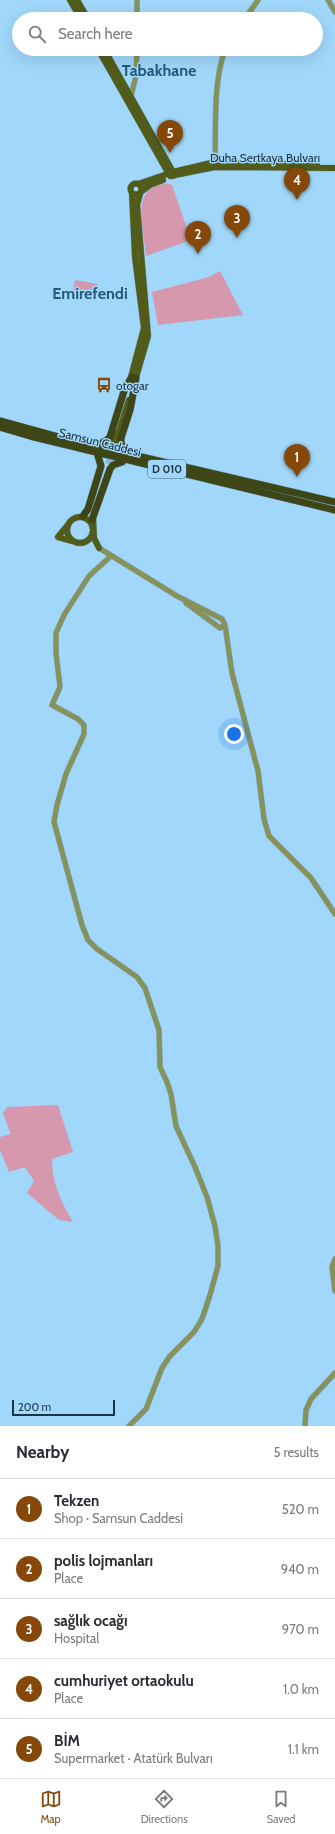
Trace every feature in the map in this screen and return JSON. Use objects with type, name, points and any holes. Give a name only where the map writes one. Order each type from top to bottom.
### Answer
[{"type":"highway","points":[[100,444],[110,437],[125,388],[134,378]]},
{"type":"highway","points":[[125,450],[121,443],[121,438],[130,410],[134,378]]},
{"type":"highway","name":"Samsun Caddesi","points":[[0,421],[30,433]]},
{"type":"highway","name":"Samsun Caddesi","points":[[0,427],[197,474],[335,510]]},
{"type":"highway","points":[[37,428],[186,465],[197,474],[181,476],[122,462],[39,441],[30,433],[37,428]]},
{"type":"highway","points":[[80,517],[88,509],[101,466],[98,456]]},
{"type":"highway","points":[[92,520],[110,469],[113,465],[122,462]]},
{"type":"highway","name":"Samsun Caddesi","points":[[197,474],[335,502]]},
{"type":"main road","points":[[70,0],[77,12]]},
{"type":"main road","points":[[77,0],[84,12]]},
{"type":"main road","points":[[102,56],[129,98]]},
{"type":"main road","points":[[108,56],[171,174]]},
{"type":"main road","name":"Duha Sertkaya Bulvarı","points":[[171,174],[215,164],[335,168]]},
{"type":"main road","points":[[247,164],[335,164]]},
{"type":"main road","points":[[134,378],[144,328],[135,257],[132,186],[171,174]]},
{"type":"main road","points":[[132,193],[136,195],[141,193],[157,181],[171,174]]},
{"type":"main road","points":[[113,444],[148,336],[137,205],[141,193],[141,185],[138,184]]},
{"type":"main road","points":[[70,522],[68,525],[68,534],[73,541],[81,543],[88,540],[92,529],[92,520],[107,463],[90,510],[70,522],[58,537],[99,548]]},
{"type":"main road","points":[[80,517],[89,521],[94,538],[99,548]]},
{"type":"street","points":[[137,12],[138,0]]},
{"type":"street","points":[[249,12],[258,0]]},
{"type":"street","points":[[328,0],[335,12]]},
{"type":"street","points":[[129,98],[136,76],[137,56]]},
{"type":"street","points":[[215,164],[217,93],[223,56]]},
{"type":"street","points":[[99,548],[175,595],[220,628],[224,625]]},
{"type":"street","points":[[111,556],[89,576],[64,615],[56,633],[56,653],[60,687],[52,705],[78,719],[84,725],[84,734],[66,774],[57,804],[54,822],[82,926],[88,940],[97,949],[137,977],[145,988],[159,1030],[160,1067],[171,1094],[176,1126],[207,1197],[215,1226],[218,1246],[218,1266],[202,1319],[194,1332],[170,1356],[162,1368],[146,1408],[129,1426]]},
{"type":"street","points":[[175,595],[222,619],[232,673],[258,771],[264,819],[269,836],[311,878],[335,914]]},
{"type":"street","points":[[335,1259],[332,1267],[332,1278],[335,1291]]},
{"type":"street","points":[[304,1426],[306,1410],[311,1399],[335,1373]]},
{"type":"shaded area","points":[[165,183],[172,185],[191,240],[146,256],[141,215],[143,200],[150,190]]},
{"type":"shaded area","points":[[220,271],[243,315],[158,325],[152,292],[209,277]]},
{"type":"shaded area","points":[[75,280],[98,284],[95,296],[73,292]]},
{"type":"shaded area","points":[[58,1105],[73,1152],[52,1159],[52,1168],[58,1192],[73,1222],[59,1220],[27,1193],[34,1181],[25,1167],[9,1172],[0,1150],[0,1137],[11,1134],[3,1113],[7,1107]]},
{"type":"tunnel","points":[[108,464],[115,444]]},
{"type":"place","name":"BİM","points":[[170,153]]},
{"type":"place","name":"cumhuriyet ortaokulu","points":[[297,200]]},
{"type":"place","name":"sağlık ocağı","points":[[237,238]]},
{"type":"place","name":"polis lojmanları","points":[[198,254]]},
{"type":"place","name":"otogar","points":[[104,385]]},
{"type":"place","name":"Tekzen","points":[[297,477]]},
{"type":"district","name":"Tabakhane","points":[[159,70]]},
{"type":"district","name":"Emirefendi","points":[[90,293]]}]
